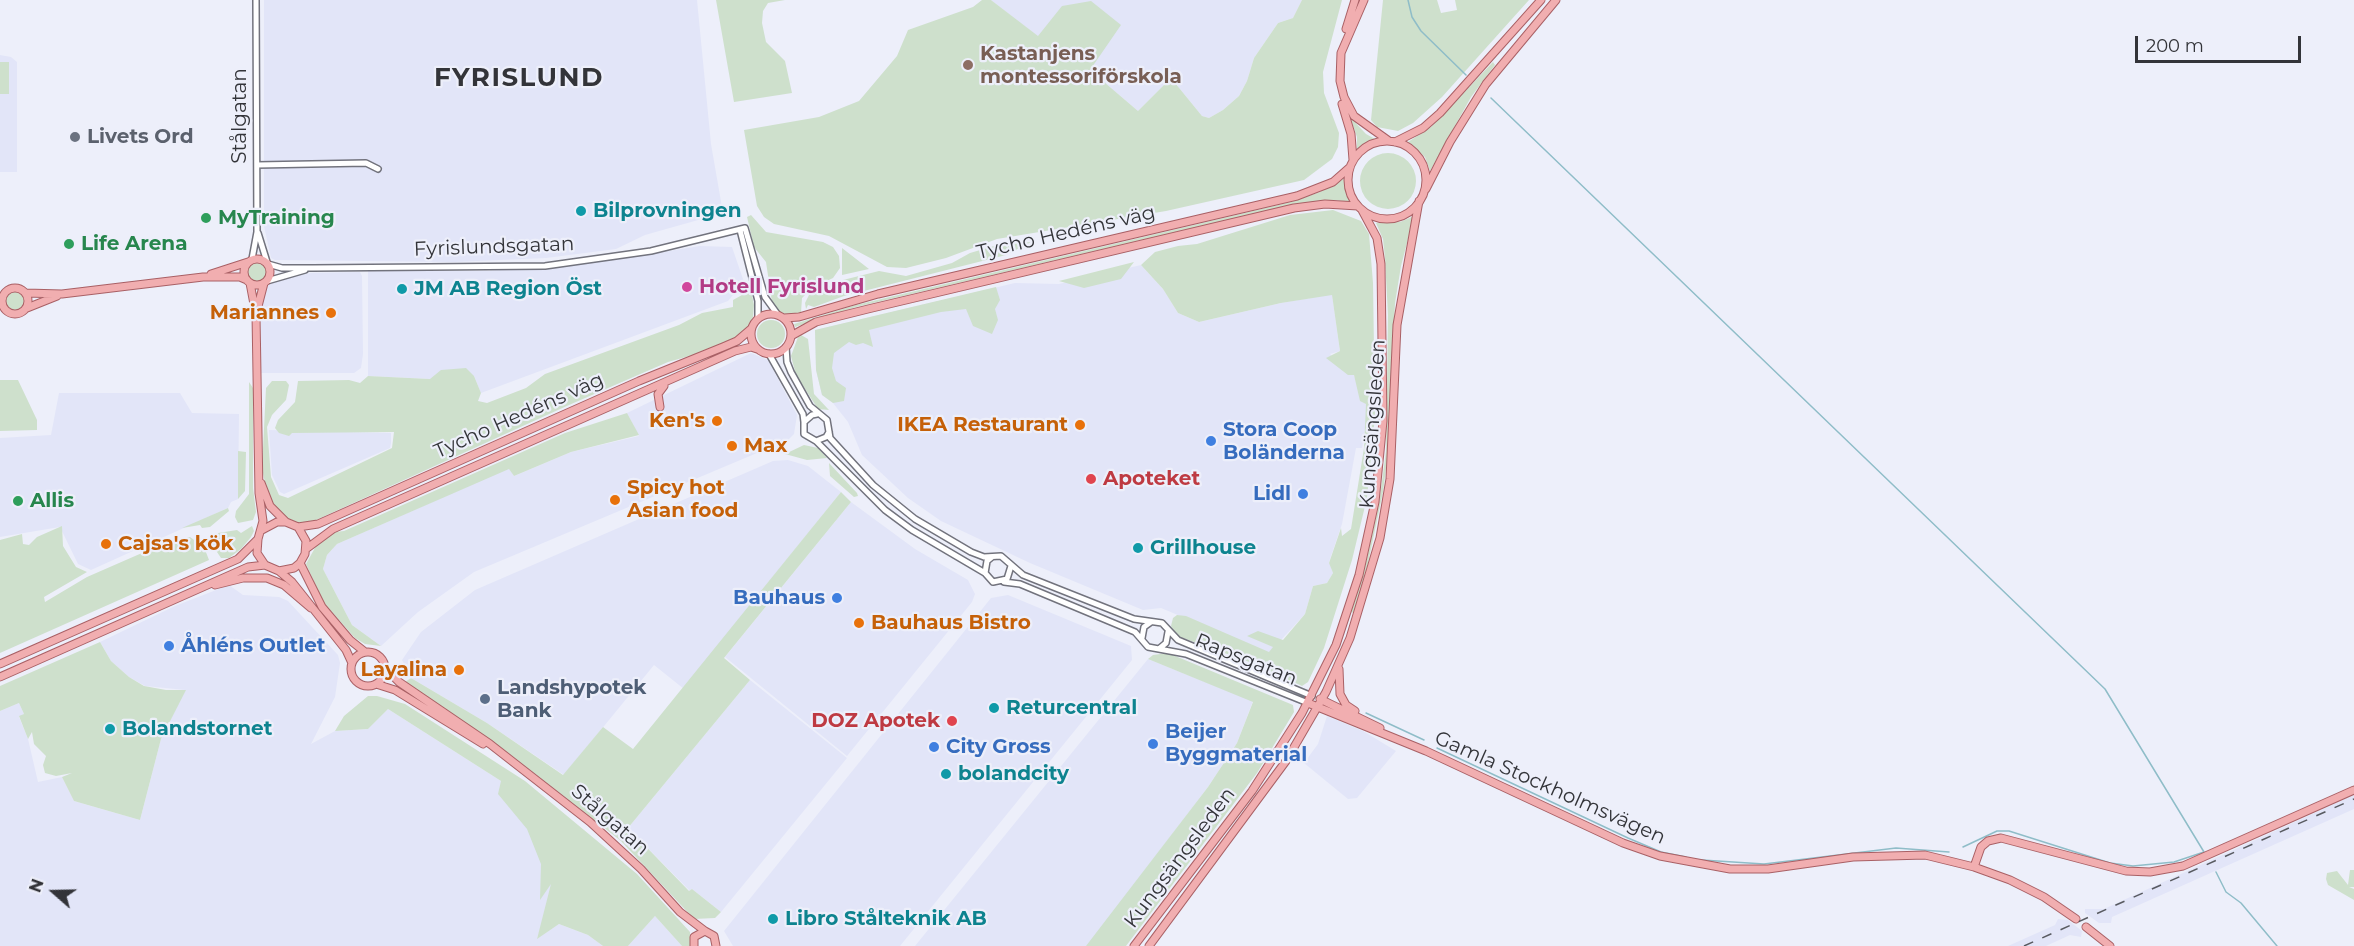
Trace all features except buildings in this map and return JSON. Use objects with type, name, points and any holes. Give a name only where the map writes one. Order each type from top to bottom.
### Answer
[{"type":"main road","points":[[1355,0],[1337,55],[1335,73],[1351,134],[1348,188],[1360,208],[1379,218],[1397,217],[1406,213],[1421,197],[1486,84],[1556,0]]},
{"type":"main road","points":[[1364,0],[1341,53],[1340,81],[1344,97],[1354,116],[1392,141],[1414,152],[1421,162],[1425,183],[1421,197]]},
{"type":"main road","points":[[1351,164],[1368,145],[1392,141],[1423,128],[1440,113],[1541,0]]},
{"type":"main road","name":"Tycho Hedéns väg","points":[[781,316],[800,317],[887,292],[1297,196],[1332,182],[1351,164]]},
{"type":"main road","name":"Kungsängsleden","points":[[1149,946],[1270,786],[1320,704],[1340,663],[1360,611],[1382,526],[1390,479],[1397,325],[1421,197]]},
{"type":"main road","name":"Tycho Hedéns väg","points":[[791,336],[816,322],[1294,208],[1325,204],[1360,208]]},
{"type":"main road","name":"Kungsängsleden","points":[[1134,946],[1252,791],[1310,699],[1336,645],[1359,575],[1380,469],[1383,391],[1382,264],[1377,238],[1360,208]]},
{"type":"main road","points":[[203,277],[260,258],[268,263],[271,273],[256,315]]},
{"type":"main road","points":[[250,261],[244,269],[256,315],[262,530],[258,539],[257,553],[265,565]]},
{"type":"main road","points":[[62,294],[15,314],[2,309],[2,296],[16,288],[26,293],[62,294],[203,277],[240,277],[257,285],[266,282]]},
{"type":"main road","points":[[26,293],[27,308]]},
{"type":"main road","points":[[771,313],[781,316],[791,329],[791,336],[786,347],[775,354],[757,349],[751,340],[751,329],[758,318],[771,313]]},
{"type":"main road","name":"Tycho Hedéns väg","points":[[297,527],[318,524],[639,381],[737,341],[751,329]]},
{"type":"main road","name":"Tycho Hedéns väg","points":[[306,549],[333,529],[735,351],[751,347],[757,349]]},
{"type":"main road","points":[[641,393],[654,398],[660,407],[658,394],[670,381]]},
{"type":"main road","points":[[259,477],[270,506],[286,522],[297,527],[306,541],[306,549],[300,562],[294,568],[279,571]]},
{"type":"main road","points":[[262,530],[269,525],[286,522]]},
{"type":"main road","points":[[0,664],[238,559],[258,539]]},
{"type":"main road","points":[[300,562],[322,607],[350,640],[365,652],[379,656],[385,668],[383,677],[376,684],[365,686],[355,680],[351,671],[352,663],[357,656],[365,652]]},
{"type":"main road","points":[[0,677],[248,567],[265,565],[279,571],[292,582],[310,608],[346,650],[352,663]]},
{"type":"main road","points":[[195,590],[243,578],[267,578],[284,585],[310,608]]},
{"type":"main road","points":[[1340,663],[1338,687],[1342,699],[1367,720]]},
{"type":"main road","name":"Stålgatan","points":[[385,668],[399,682],[448,714],[608,837],[680,912],[714,936],[716,946]]},
{"type":"main road","name":"Stålgatan","points":[[376,684],[395,690],[511,761]]},
{"type":"main road","name":"Rapsgatan","points":[[1310,699],[1320,704]]},
{"type":"main road","name":"Gamla Stockholmsvägen","points":[[1320,704],[1367,720],[1394,737]]},
{"type":"main road","name":"Gamla Stockholmsvägen","points":[[1320,704],[1613,838],[1660,856],[1730,869],[1768,869],[1853,857],[1925,855],[1974,867],[2027,889],[2076,919]]},
{"type":"main road","points":[[1974,867],[1981,847],[1988,841],[2001,838],[2126,871],[2150,872],[2183,866],[2354,790]]},
{"type":"main road","name":"Stålgatan","points":[[680,912],[694,937]]},
{"type":"main road","points":[[2086,927],[2109,945]]},
{"type":"main road","points":[[694,946],[694,937],[705,931]]},
{"type":"street","name":"Stålgatan","points":[[250,261],[257,232],[256,0]]},
{"type":"street","points":[[257,165],[366,163],[378,169]]},
{"type":"street","points":[[742,229],[765,297],[781,316]]},
{"type":"street","points":[[742,229],[758,301],[758,318]]},
{"type":"street","name":"Fyrislundsgatan","points":[[268,263],[282,268],[545,266],[651,251],[742,229]]},
{"type":"street","name":"Stålgatan","points":[[257,232],[268,263]]},
{"type":"street","name":"Fyrislundsgatan","points":[[266,282],[313,268]]},
{"type":"street","points":[[769,354],[803,414],[804,434],[816,441],[885,510],[912,530],[985,573],[993,582],[1020,584],[1135,632],[1148,647],[1160,648],[1166,643],[1168,632],[1161,623],[1130,618],[1023,575],[1011,566],[1006,558],[978,555],[946,539],[890,500],[842,452],[829,432],[827,420],[810,406],[791,372],[786,347]]},
{"type":"street","points":[[804,422],[812,415],[818,414]]},
{"type":"street","points":[[816,441],[826,437],[829,432]]},
{"type":"street","points":[[985,573],[987,561],[992,557]]},
{"type":"street","points":[[1004,582],[1011,575],[1011,566]]},
{"type":"street","points":[[1142,640],[1144,627],[1152,621]]},
{"type":"street","name":"Rapsgatan","points":[[1168,632],[1178,640],[1310,699]]},
{"type":"street","name":"Rapsgatan","points":[[1160,648],[1186,654],[1310,699]]},
{"type":"shaded area","points":[[264,0],[697,0],[711,144],[723,213],[645,235],[616,249],[546,258],[454,262],[275,260],[271,258],[264,226]]},
{"type":"shaded area","points":[[991,0],[1302,0],[1293,18],[1278,23],[1254,58],[1247,81],[1239,96],[1223,110],[1209,118],[1202,116],[1171,78],[1138,111],[1090,70],[1033,33]]},
{"type":"shaded area","points":[[0,55],[11,57],[17,62],[17,172],[0,172]]},
{"type":"shaded area","points":[[700,246],[732,247],[744,282],[728,301],[481,393],[474,376],[431,379],[368,376],[368,271],[488,271],[605,261]]},
{"type":"shaded area","points":[[1141,265],[1163,289],[1178,313],[1199,322],[1332,294],[1340,351],[1330,354],[1354,375],[1360,393],[1369,405],[1362,448],[1356,448],[1342,524],[1329,562],[1333,573],[1327,583],[1313,586],[1305,614],[1269,653],[1161,608],[1143,610],[1030,563],[941,521],[908,498],[862,455],[848,422],[833,403],[822,395],[816,370],[815,330],[1015,283],[1059,284]]},
{"type":"shaded area","points":[[360,272],[362,276],[363,354],[361,368],[354,373],[261,373],[263,291],[270,282],[311,273]]},
{"type":"shaded area","points":[[751,353],[768,360],[797,415],[794,434],[788,440],[474,572],[418,612],[381,646],[352,625],[323,569],[327,555],[337,544],[509,468],[514,476],[571,452],[639,436],[627,413]]},
{"type":"shaded area","points":[[59,393],[180,393],[192,413],[239,414],[238,499],[231,502],[228,508],[91,570],[78,564],[60,527],[0,537],[0,438],[51,435]]},
{"type":"shaded area","points":[[269,430],[391,433],[391,443],[390,448],[284,494],[280,492],[272,475]]},
{"type":"shaded area","points":[[788,460],[808,466],[841,492],[684,689],[654,665],[564,775],[487,723],[411,678],[402,660],[421,632],[475,590],[773,461]]},
{"type":"shaded area","points":[[851,502],[915,549],[968,580],[975,594],[972,602],[847,756],[725,657]]},
{"type":"shaded area","points":[[229,585],[243,595],[279,597],[288,601],[338,655],[340,663],[335,697],[311,744],[335,731],[368,729],[388,709],[501,781],[578,840],[537,938],[559,924],[588,935],[603,946],[0,946],[0,711],[19,703],[24,714],[19,717],[28,739],[38,782],[62,777],[74,801],[140,820],[161,739],[185,690],[145,686],[129,677],[111,661],[100,642],[175,606]]},
{"type":"shaded area","points":[[1008,595],[1131,646],[1132,660],[900,946],[733,946],[724,931],[991,598]]},
{"type":"shaded area","points":[[1148,659],[1253,701],[1237,743],[1208,787],[1088,946],[915,946]]},
{"type":"shaded area","points":[[750,680],[847,758],[721,912],[692,889],[690,891],[628,828]]},
{"type":"shaded area","points":[[1327,716],[1363,731],[1396,751],[1357,798],[1348,799],[1304,763],[1318,744]]},
{"type":"shaded area","points":[[2354,795],[2354,809],[2112,917],[2111,923],[2099,923],[2085,913],[2085,909],[2104,909]]},
{"type":"shaded area","points":[[655,916],[682,946],[628,946]]},
{"type":"shaded area","points":[[2058,919],[2068,920],[2082,931],[2081,937],[2070,935],[2046,946],[2008,946],[2055,925]]},
{"type":"green space","points":[[716,0],[785,0],[768,3],[763,11],[762,23],[766,42],[785,61],[792,93],[734,102]]},
{"type":"green space","points":[[982,0],[991,0],[1038,36],[1062,6],[1091,1],[1121,25],[1090,70],[1138,111],[1171,78],[1202,116],[1209,118],[1223,110],[1239,96],[1247,81],[1254,58],[1278,23],[1293,18],[1302,0],[1342,0],[1323,72],[1324,93],[1339,133],[1338,147],[1332,159],[1304,180],[1166,211],[997,239],[946,258],[906,268],[887,267],[829,236],[774,224],[764,217],[757,206],[744,130],[819,117],[859,101],[897,56],[908,30],[973,7]]},
{"type":"green space","points":[[1383,0],[1437,0],[1441,13],[1457,10],[1455,0],[1529,0],[1442,97],[1413,123],[1398,131],[1377,127],[1371,120]]},
{"type":"green space","points":[[0,62],[9,62],[9,94],[0,94]]},
{"type":"green space","points":[[1493,62],[1495,65],[1471,97],[1430,171],[1425,157],[1408,142],[1431,127]]},
{"type":"green space","points":[[1350,117],[1366,134],[1375,139],[1357,151],[1357,137]]},
{"type":"green space","points":[[1383,153],[1393,153],[1408,161],[1414,170],[1416,181],[1414,192],[1408,201],[1393,209],[1383,209],[1372,204],[1365,197],[1360,186],[1360,176],[1365,165],[1372,158]]},
{"type":"green space","points":[[1345,178],[1351,203],[1336,200],[1291,205],[856,307],[795,327],[794,324],[856,305],[1291,202],[1320,192]]},
{"type":"green space","points":[[1333,210],[1361,221],[1369,234],[1373,283],[1375,416],[1367,498],[1352,560],[1324,648],[1308,682],[1302,686],[1255,664],[1176,635],[1171,626],[1173,618],[1177,615],[1186,616],[1269,652],[1273,647],[1247,636],[1258,631],[1283,640],[1305,614],[1313,586],[1327,583],[1333,573],[1329,563],[1341,528],[1342,536],[1351,529],[1364,448],[1366,404],[1360,401],[1354,375],[1348,375],[1326,358],[1340,351],[1332,295],[1281,303],[1199,322],[1178,313],[1163,289],[1141,265],[1155,252],[1197,244],[1290,215]]},
{"type":"green space","points":[[751,215],[766,232],[823,242],[833,247],[839,256],[840,268],[833,278],[812,288],[802,298],[801,313],[795,316],[777,310],[772,302],[766,262],[754,247],[747,217]]},
{"type":"green space","points":[[1414,216],[1401,266],[1395,303],[1388,453],[1383,492],[1368,563],[1354,613],[1351,612],[1367,558],[1379,504],[1386,451],[1388,315],[1383,239],[1376,223],[1400,222]]},
{"type":"green space","points":[[1031,242],[1006,255],[844,296],[814,307],[808,305],[806,309],[805,303],[809,295],[843,280],[879,271],[906,276],[952,263],[970,253],[994,246]]},
{"type":"green space","points":[[842,248],[869,269],[842,275]]},
{"type":"green space","points":[[257,262],[264,265],[267,272],[264,279],[257,282],[250,279],[247,272],[250,265]]},
{"type":"green space","points":[[1134,262],[1121,279],[1084,288],[1059,281]]},
{"type":"green space","points":[[996,287],[1000,300],[995,309],[998,320],[992,334],[973,326],[966,309],[941,312],[869,330],[873,347],[863,343],[856,345],[849,342],[834,353],[832,368],[836,381],[846,388],[844,401],[833,403],[822,395],[816,370],[815,330]]},
{"type":"green space","points":[[751,290],[754,305],[753,317],[749,327],[736,339],[714,349],[668,362],[305,525],[284,518],[268,496],[262,469],[266,388],[272,381],[286,381],[289,385],[286,400],[272,415],[267,427],[271,477],[279,495],[288,498],[392,448],[394,432],[292,433],[289,436],[279,433],[275,428],[278,420],[295,402],[298,381],[349,380],[360,383],[368,376],[430,379],[441,370],[466,368],[474,376],[481,393],[478,401],[487,403],[526,388],[545,374],[679,325],[702,313],[733,307],[733,300]]},
{"type":"green space","points":[[15,292],[21,295],[24,301],[21,307],[15,310],[9,307],[6,301],[9,295]]},
{"type":"green space","points":[[771,320],[781,324],[785,334],[781,344],[771,348],[761,344],[757,334],[761,324]]},
{"type":"green space","points":[[801,335],[808,339],[814,394],[829,410],[818,409],[796,375],[791,356],[798,337]]},
{"type":"green space","points":[[0,380],[18,380],[37,420],[37,430],[0,431]]},
{"type":"green space","points":[[249,382],[253,388],[253,488],[256,512],[253,520],[238,523],[235,517],[236,511],[249,494]]},
{"type":"green space","points":[[627,413],[639,435],[571,452],[514,476],[509,469],[337,544],[327,555],[323,569],[352,625],[381,646],[365,644],[355,638],[324,603],[306,564],[316,546],[335,532],[344,531],[565,433]]},
{"type":"green space","points":[[804,445],[818,448],[827,458],[807,460],[785,454]]},
{"type":"green space","points":[[238,451],[246,452],[245,491],[238,499]]},
{"type":"green space","points":[[829,463],[858,496],[854,497],[830,476]]},
{"type":"green space","points":[[841,492],[851,502],[724,658],[750,680],[628,828],[689,891],[692,889],[721,912],[715,918],[694,919],[621,841],[507,752],[405,682],[411,678],[487,723],[563,775],[603,727],[633,749]]},
{"type":"green space","points":[[228,508],[229,511],[210,527],[202,528],[200,525],[182,528]]},
{"type":"green space","points":[[62,526],[63,546],[76,567],[87,572],[44,597],[45,602],[87,577],[174,539],[190,537],[204,547],[209,560],[0,653],[0,540],[22,534],[23,544],[29,545],[37,537]]},
{"type":"green space","points":[[252,526],[254,531],[241,549],[229,558],[221,558],[213,546],[218,533],[237,530],[241,533]]},
{"type":"green space","points":[[100,642],[111,661],[129,677],[144,686],[166,690],[186,690],[161,739],[140,820],[74,801],[62,777],[72,773],[56,776],[45,773],[43,765],[46,756],[34,744],[32,732],[28,739],[19,716],[24,714],[19,703],[0,711],[0,686]]},
{"type":"green space","points":[[1168,653],[1293,705],[1294,712],[1257,773],[1126,946],[1086,946],[1208,787],[1237,743],[1253,702],[1148,659],[1153,655]]},
{"type":"green space","points":[[368,696],[377,696],[405,704],[525,781],[637,874],[690,932],[691,946],[682,946],[655,916],[628,946],[603,946],[588,935],[559,924],[537,939],[551,884],[540,900],[541,864],[527,829],[498,794],[501,781],[388,709],[368,729],[335,731],[344,716]]},
{"type":"green space","points":[[2350,870],[2354,870],[2354,887],[2349,887],[2354,889],[2354,900],[2328,885],[2326,879],[2327,873],[2337,871],[2348,885]]},
{"type":"waterway","points":[[1408,0],[1412,17],[1421,31],[1466,75]]},
{"type":"waterway","points":[[1491,98],[2105,689],[2204,852],[2174,862],[2133,866],[2110,863],[2009,831],[1997,831],[1963,847]]},
{"type":"waterway","points":[[1366,713],[1424,740]]},
{"type":"waterway","points":[[1437,748],[1628,838],[1661,852],[1686,857]]},
{"type":"waterway","points":[[1702,860],[1764,864],[1896,848],[1949,852]]},
{"type":"waterway","points":[[2216,872],[2226,892],[2241,903],[2277,946]]},
{"type":"railway","points":[[2024,946],[2354,799]]},
{"type":"place","name":"Kastanjens montessoriförskola","points":[[968,65]]},
{"type":"place","name":"Livets Ord","points":[[75,137]]},
{"type":"place","name":"Bilprovningen","points":[[581,211]]},
{"type":"place","name":"MyTraining","points":[[206,218]]},
{"type":"place","name":"Life Arena","points":[[69,244]]},
{"type":"place","name":"Hotell Fyrislund","points":[[687,287]]},
{"type":"place","name":"JM AB Region Öst","points":[[402,289]]},
{"type":"place","name":"Mariannes","points":[[331,313]]},
{"type":"place","name":"Ken's","points":[[717,421]]},
{"type":"place","name":"IKEA Restaurant","points":[[1080,425]]},
{"type":"place","name":"Stora Coop Boländerna","points":[[1211,441]]},
{"type":"place","name":"Max","points":[[732,446]]},
{"type":"place","name":"Apoteket","points":[[1091,479]]},
{"type":"place","name":"Lidl","points":[[1303,494]]},
{"type":"place","name":"Spicy hot Asian food","points":[[615,500]]},
{"type":"place","name":"Allis","points":[[18,501]]},
{"type":"place","name":"Cajsa's kök","points":[[106,544]]},
{"type":"place","name":"Grillhouse","points":[[1138,548]]},
{"type":"place","name":"Bauhaus","points":[[837,598]]},
{"type":"place","name":"Bauhaus Bistro","points":[[859,623]]},
{"type":"place","name":"Åhléns Outlet","points":[[169,646]]},
{"type":"place","name":"Layalina","points":[[459,670]]},
{"type":"place","name":"Landshypotek Bank","points":[[485,699]]},
{"type":"place","name":"Returcentral","points":[[994,708]]},
{"type":"place","name":"DOZ Apotek","points":[[952,721]]},
{"type":"place","name":"Bolandstornet","points":[[110,729]]},
{"type":"place","name":"Beijer Byggmaterial","points":[[1153,744]]},
{"type":"place","name":"City Gross","points":[[934,747]]},
{"type":"place","name":"bolandcity","points":[[946,774]]},
{"type":"place","name":"Libro Stålteknik AB","points":[[773,919]]},
{"type":"district","name":"FYRISLUND","points":[[519,78]]}]
